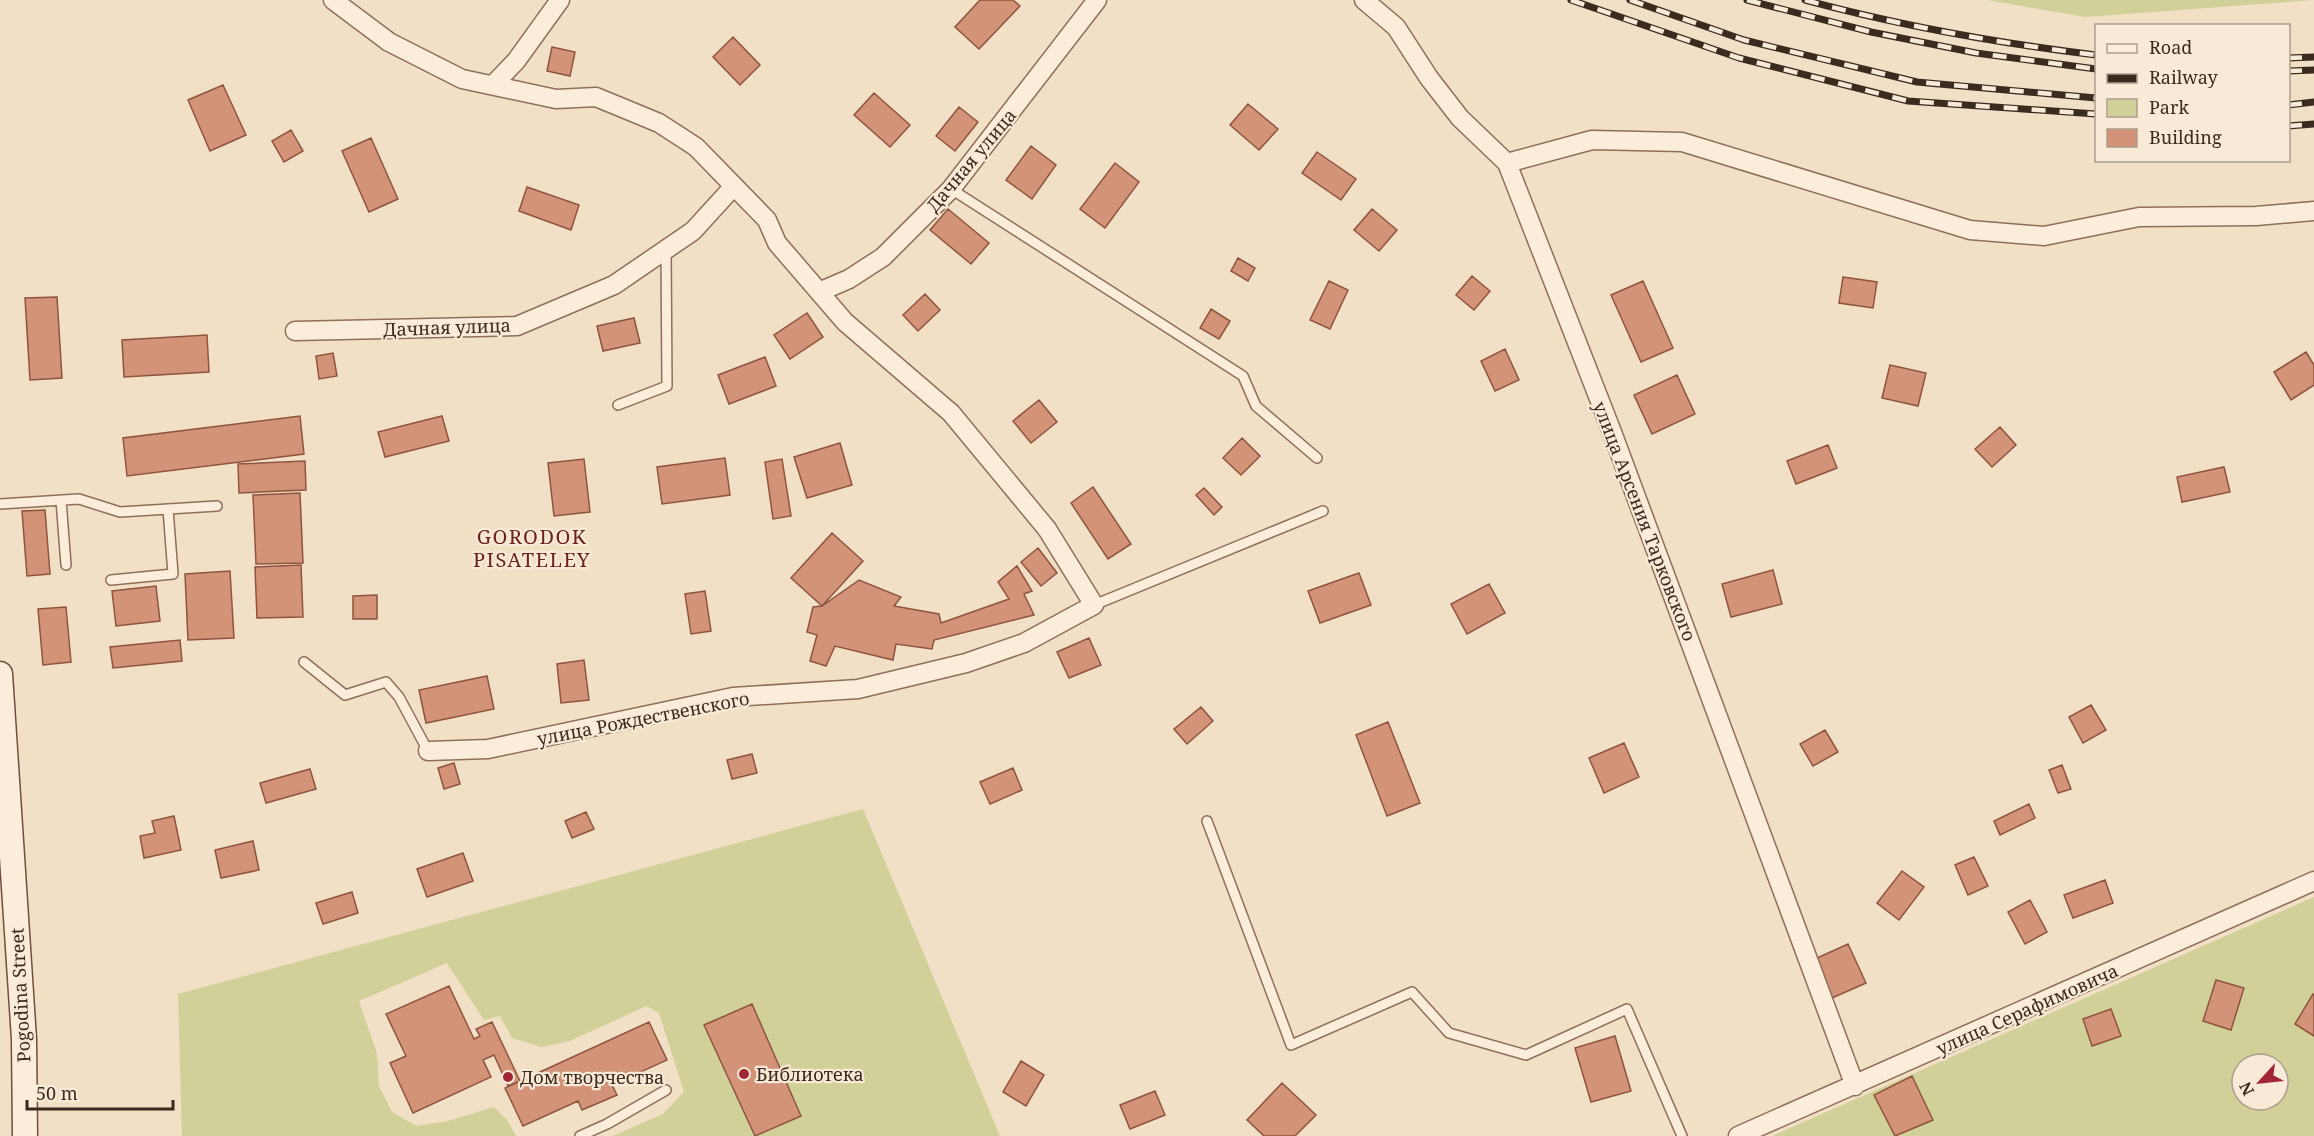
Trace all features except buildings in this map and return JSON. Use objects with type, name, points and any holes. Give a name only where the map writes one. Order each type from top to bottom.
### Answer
[{"type":"main road","name":"Pogodina Street","points":[[0,674],[24,1039],[25,1136]]},
{"type":"street","points":[[333,0],[389,42],[462,79],[556,99],[596,97],[659,123],[696,147],[767,220],[777,243],[845,322],[951,413],[1047,530],[1094,605]]},
{"type":"street","points":[[493,85],[516,61],[560,0]]},
{"type":"street","name":"Дачная улица","points":[[819,292],[849,279],[883,257],[951,189],[1097,0]]},
{"type":"street","name":"улица Арсения Тарковского","points":[[1364,0],[1396,27],[1429,78],[1460,118],[1508,163],[1612,432],[1855,1086]]},
{"type":"street","points":[[1508,163],[1592,140],[1682,142],[1970,230],[2044,236],[2139,217],[2256,216],[2314,211]]},
{"type":"street","name":"Дачная улица","points":[[295,331],[517,326],[614,285],[693,231],[734,186]]},
{"type":"street","name":"улица Рождественского","points":[[428,752],[488,749],[733,697],[858,689],[966,663],[1024,642],[1094,605]]},
{"type":"street","name":"улица Серафимовича","points":[[1738,1136],[2314,881]]},
{"type":"lane","points":[[951,189],[1244,376],[1256,406],[1317,458]]},
{"type":"lane","points":[[618,405],[667,386],[666,249]]},
{"type":"lane","points":[[0,504],[79,499],[120,512],[217,506]]},
{"type":"lane","points":[[61,500],[66,565]]},
{"type":"lane","points":[[111,580],[173,574],[168,509]]},
{"type":"lane","points":[[1094,605],[1323,512]]},
{"type":"lane","points":[[304,662],[345,694],[386,682],[399,697],[428,752]]},
{"type":"lane","points":[[1207,821],[1291,1045],[1412,992],[1449,1033],[1526,1055],[1627,1009],[1682,1136]]},
{"type":"lane","points":[[580,1136],[666,1090]]},
{"type":"green space","points":[[1987,0],[2314,0],[2085,17]]},
{"type":"green space","points":[[863,809],[1000,1136],[613,1136],[663,1114],[684,1092],[659,1013],[646,1006],[570,1041],[541,1047],[512,1038],[500,1016],[484,1020],[447,963],[359,1001],[377,1054],[379,1086],[392,1112],[417,1126],[448,1121],[494,1107],[507,1120],[516,1136],[182,1136],[178,994]]},
{"type":"green space","points":[[2314,897],[2314,1136],[1772,1136]]},
{"type":"railway","points":[[1571,0],[1739,58],[1908,101],[2095,114]]},
{"type":"railway","points":[[1630,0],[1744,40],[1917,82],[2095,98]]},
{"type":"railway","points":[[1747,0],[1871,32],[1976,53],[2095,69]]},
{"type":"railway","points":[[1805,0],[1950,33],[2095,55]]},
{"type":"railway","points":[[2290,58],[2314,57]]},
{"type":"railway","points":[[2290,71],[2314,70]]},
{"type":"railway","points":[[2290,105],[2314,102]]},
{"type":"railway","points":[[2290,126],[2314,124]]},
{"type":"place","name":"Библиотека","points":[[744,1074]]},
{"type":"place","name":"Дом творчества","points":[[508,1077]]},
{"type":"district","name":"GORODOK PISATELEY","points":[[532,548]]}]
